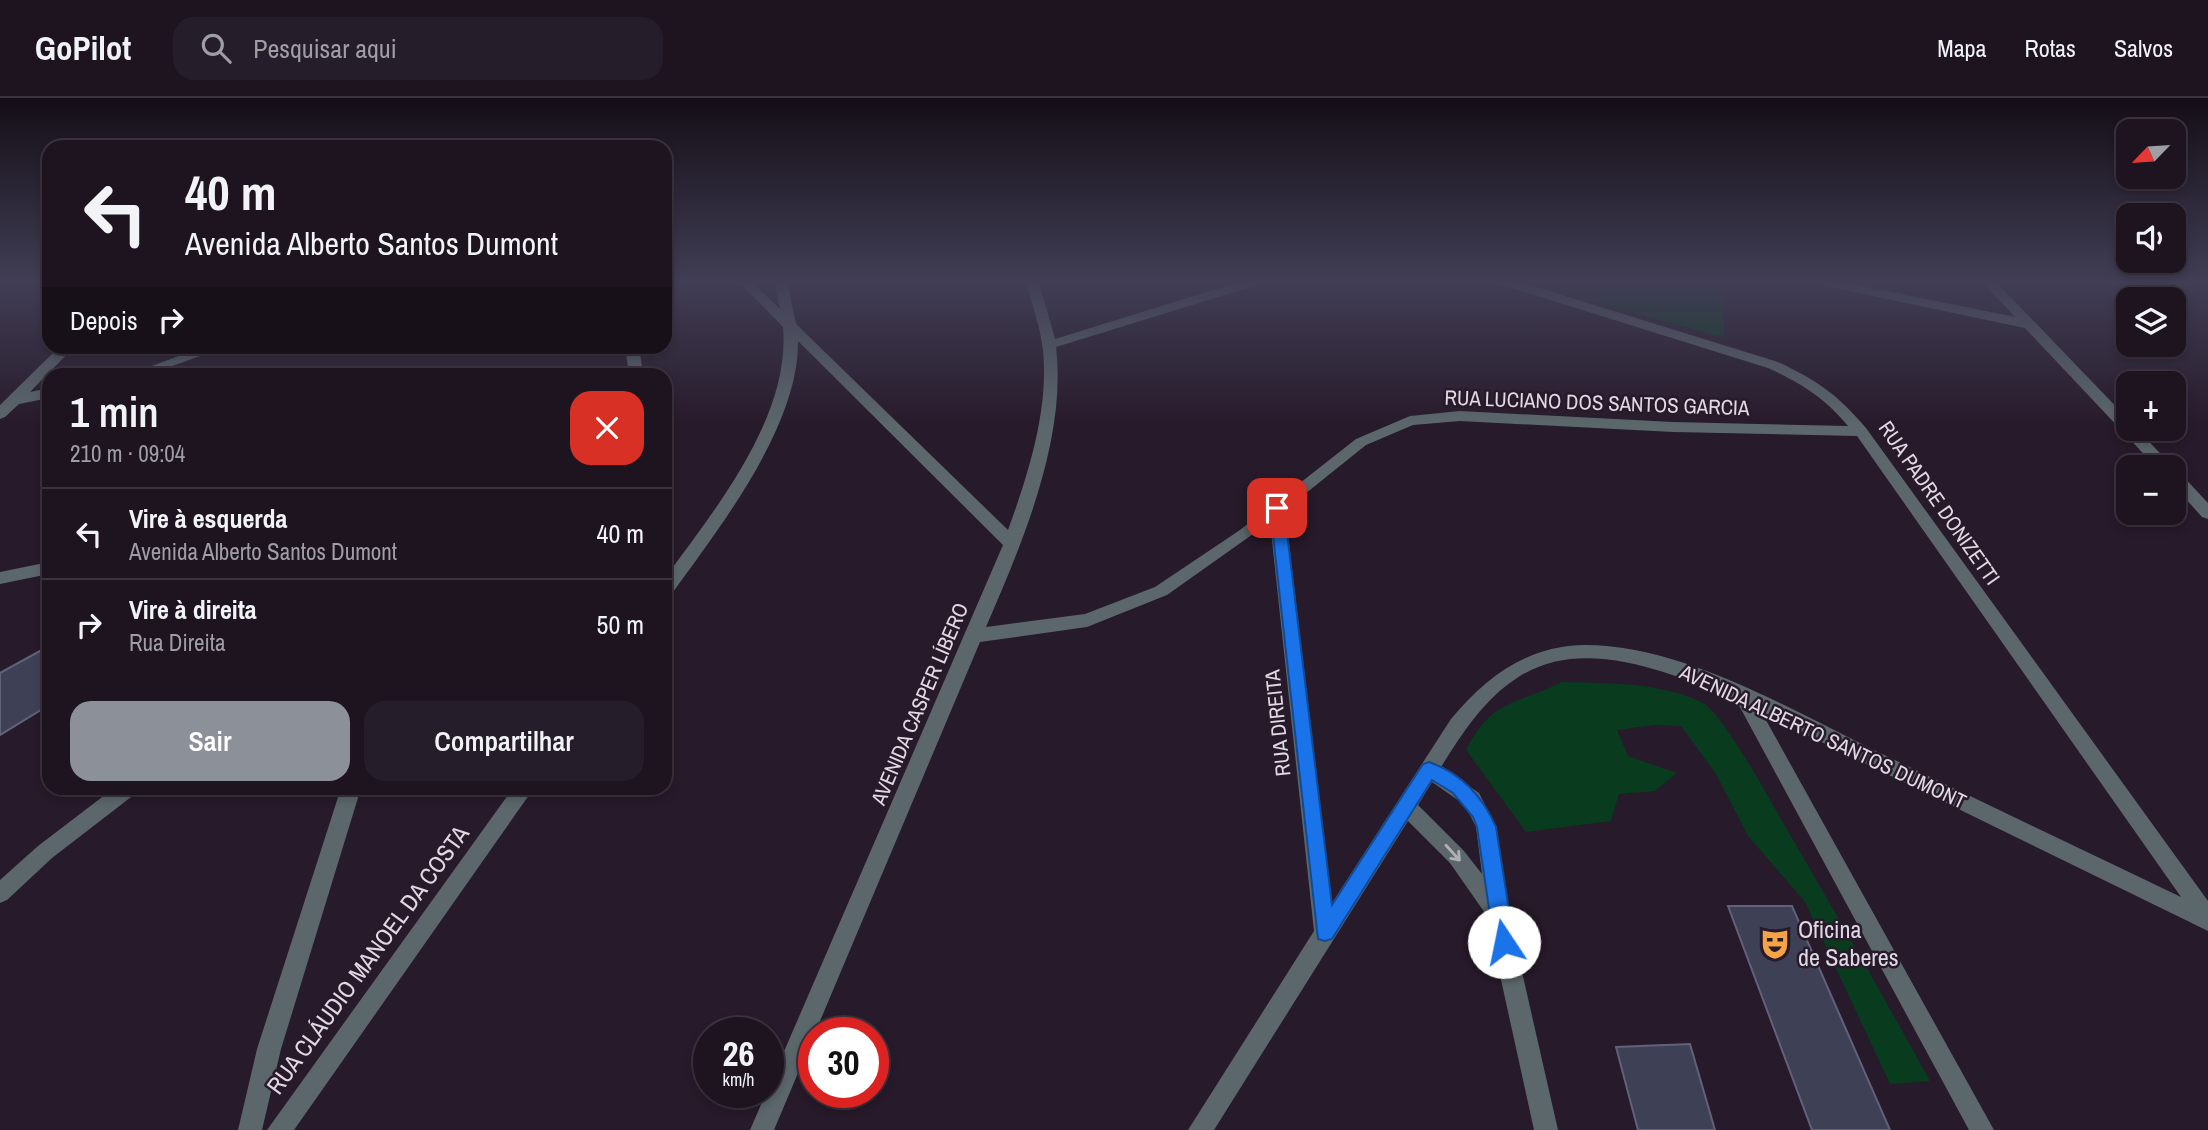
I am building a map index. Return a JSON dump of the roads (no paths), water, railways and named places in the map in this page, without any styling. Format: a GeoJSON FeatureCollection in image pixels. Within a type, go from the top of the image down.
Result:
{"type":"FeatureCollection","features":[{"type":"Feature","properties":{"kind":"street"},"geometry":{"type":"LineString","coordinates":[[672,581],[708,531],[760,444],[785,377],[790,355],[790,330]]}},
{"type":"Feature","properties":{"kind":"street"},"geometry":{"type":"LineString","coordinates":[[793,330],[1012,543]]}},
{"type":"Feature","properties":{"kind":"street","name":"AVENIDA CASPER LÍBERO"},"geometry":{"type":"LineString","coordinates":[[762,1130],[973,636],[1027,502],[1043,440],[1051,389],[1050,344],[1046,330]]}},
{"type":"Feature","properties":{"kind":"street"},"geometry":{"type":"LineString","coordinates":[[1050,344],[1101,330]]}},
{"type":"Feature","properties":{"kind":"street","name":"RUA PADRE DONIZETTI"},"geometry":{"type":"LineString","coordinates":[[1661,330],[1773,365],[1810,382],[1837,403],[1861,431],[2208,919]]}},
{"type":"Feature","properties":{"kind":"street"},"geometry":{"type":"LineString","coordinates":[[2033,330],[2153,455]]}},
{"type":"Feature","properties":{"kind":"street"},"geometry":{"type":"LineString","coordinates":[[46,368],[60,354]]}},
{"type":"Feature","properties":{"kind":"street"},"geometry":{"type":"LineString","coordinates":[[155,368],[197,354]]}},
{"type":"Feature","properties":{"kind":"street"},"geometry":{"type":"LineString","coordinates":[[0,414],[42,372]]}},
{"type":"Feature","properties":{"kind":"street"},"geometry":{"type":"LineString","coordinates":[[14,400],[42,394]]}},
{"type":"Feature","properties":{"kind":"street","name":"RUA LUCIANO DOS SANTOS GARCIA"},"geometry":{"type":"LineString","coordinates":[[973,636],[1087,620],[1129,606],[1160,591],[1199,566],[1362,442],[1410,421],[1460,416],[1673,427],[1861,431]]}},
{"type":"Feature","properties":{"kind":"street"},"geometry":{"type":"LineString","coordinates":[[2186,490],[2208,513]]}},
{"type":"Feature","properties":{"kind":"street","name":"RUA DIREITA"},"geometry":{"type":"LineString","coordinates":[[1277,508],[1325,932]]}},
{"type":"Feature","properties":{"kind":"street"},"geometry":{"type":"LineString","coordinates":[[0,578],[42,569]]}},
{"type":"Feature","properties":{"kind":"street","name":"AVENIDA ALBERTO SANTOS DUMONT"},"geometry":{"type":"LineString","coordinates":[[1200,1130],[1458,724],[1500,680],[1531,661],[1585,653],[1620,655],[1678,668],[1743,695],[2208,919]]}},
{"type":"Feature","properties":{"kind":"street"},"geometry":{"type":"LineString","coordinates":[[1743,695],[1982,1130]]}},
{"type":"Feature","properties":{"kind":"street"},"geometry":{"type":"LineString","coordinates":[[1429,769],[1460,788],[1480,813],[1486,827],[1498,915],[1546,1130]]}},
{"type":"Feature","properties":{"kind":"street"},"geometry":{"type":"LineString","coordinates":[[0,893],[45,852],[119,795]]}},
{"type":"Feature","properties":{"kind":"street"},"geometry":{"type":"LineString","coordinates":[[250,1130],[269,1049],[349,795]]}},
{"type":"Feature","properties":{"kind":"street","name":"RUA CLÁUDIO MANOEL DA COSTA"},"geometry":{"type":"LineString","coordinates":[[279,1130],[519,795]]}},
{"type":"Feature","properties":{"kind":"street"},"geometry":{"type":"LineString","coordinates":[[1405,805],[1457,857],[1498,915]]}},
{"type":"Feature","properties":{"kind":"place","name":"Oficina de Saberes"},"geometry":{"type":"Point","coordinates":[1775,944]}}]}
